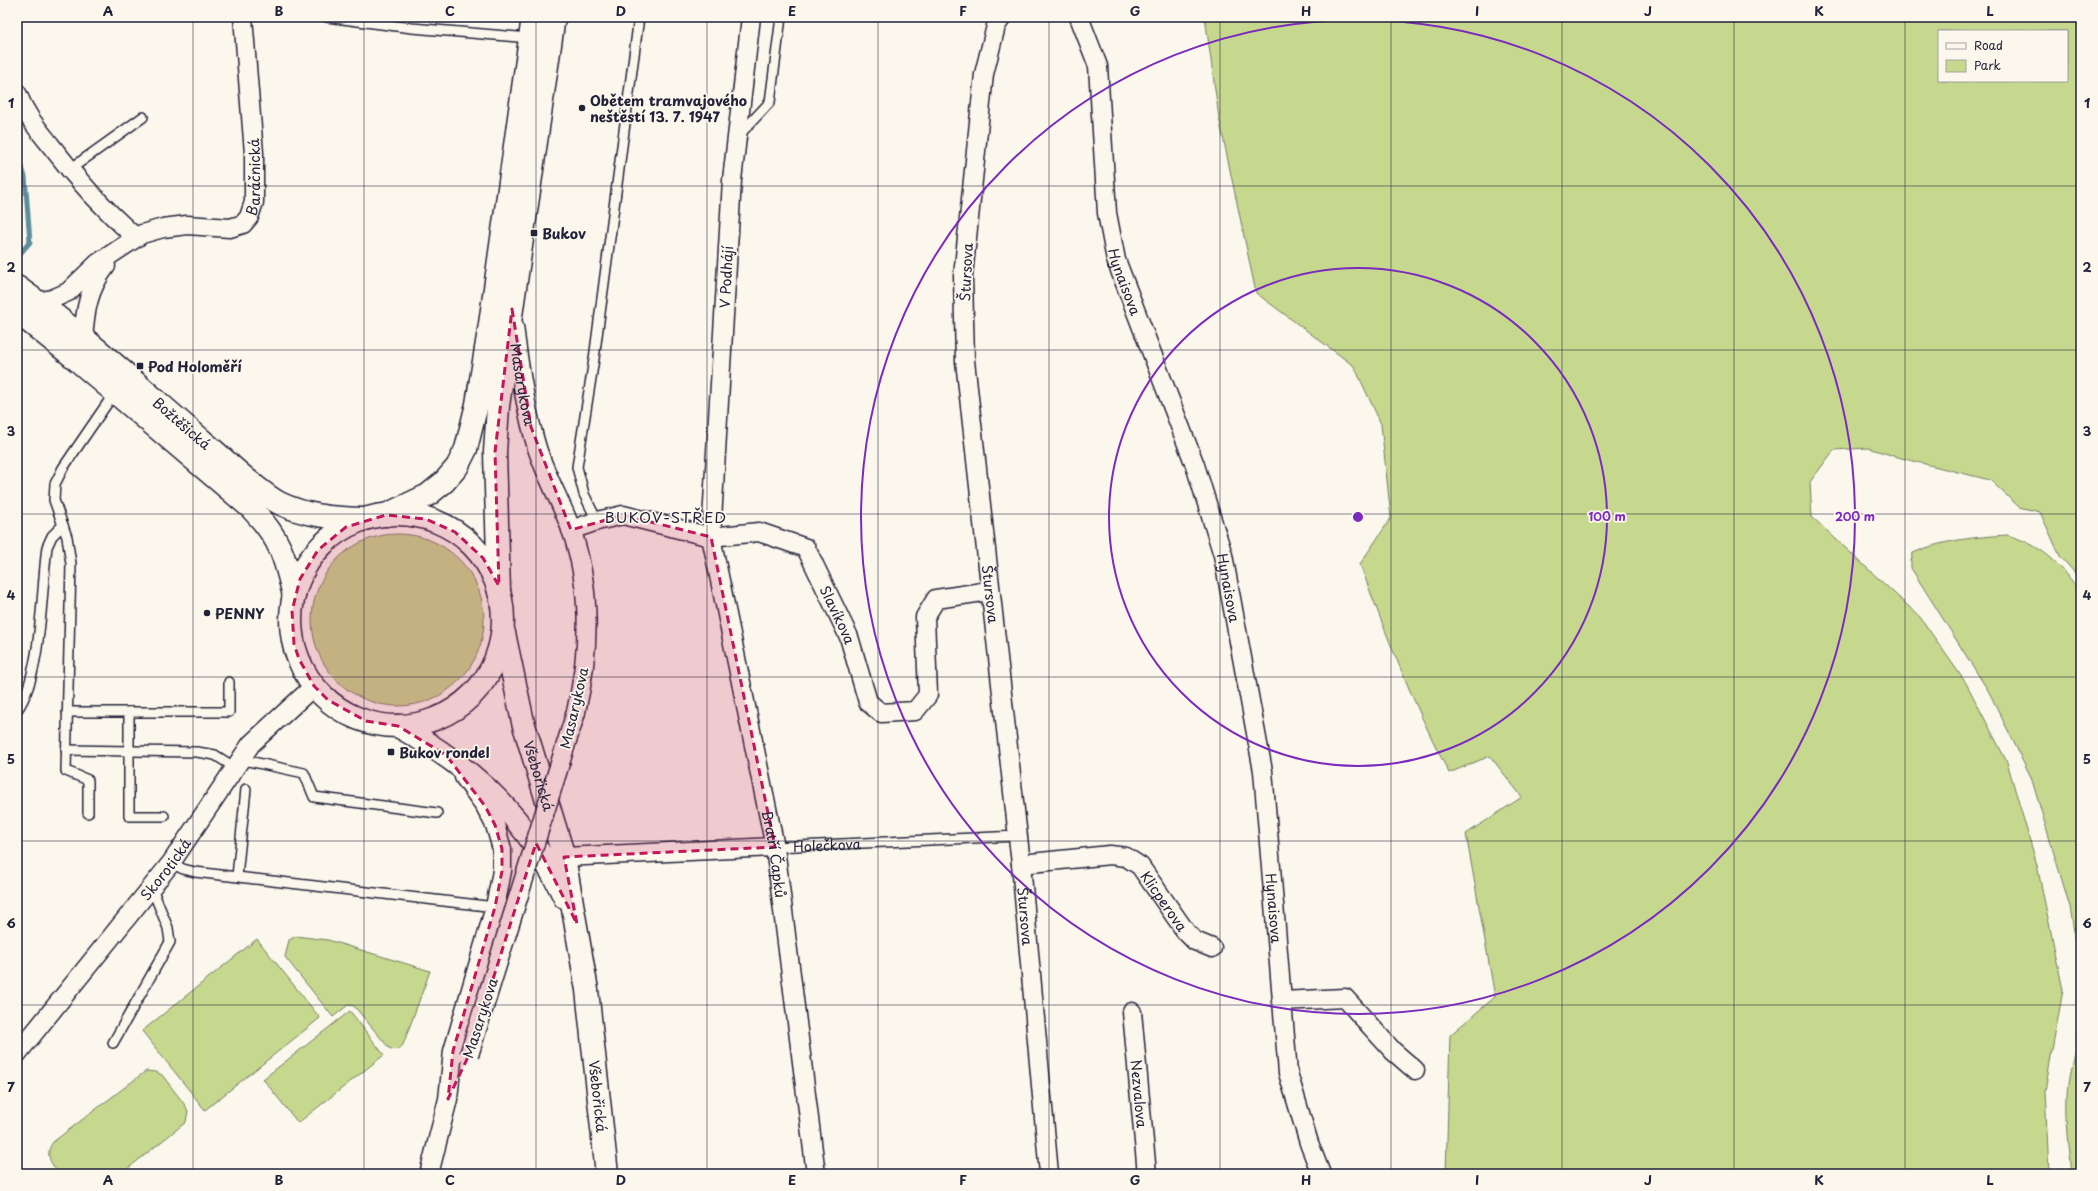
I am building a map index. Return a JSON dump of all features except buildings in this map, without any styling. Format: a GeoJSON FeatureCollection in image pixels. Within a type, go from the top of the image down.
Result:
{"type":"FeatureCollection","features":[{"type":"Feature","properties":{"kind":"main road","name":"Masarykova"},"geometry":{"type":"LineString","coordinates":[[499,592],[495,452],[498,406],[554,17]]}},
{"type":"Feature","properties":{"kind":"main road"},"geometry":{"type":"LineString","coordinates":[[386,515],[428,495],[444,482],[457,467],[466,448],[477,404],[490,324],[532,27]]}},
{"type":"Feature","properties":{"kind":"main road","name":"Božtěšická"},"geometry":{"type":"LineString","coordinates":[[17,287],[83,339],[245,477],[278,502],[299,511],[320,516],[365,519]]}},
{"type":"Feature","properties":{"kind":"main road","name":"Božtěšická"},"geometry":{"type":"LineString","coordinates":[[17,312],[116,392],[251,508],[273,533],[280,547],[294,596]]}},
{"type":"Feature","properties":{"kind":"main road"},"geometry":{"type":"LineString","coordinates":[[386,515],[410,515],[442,524],[470,544],[483,558],[493,576],[499,592],[503,626],[498,654],[490,670],[476,690],[464,702],[450,712],[433,720],[398,726],[383,725],[353,716],[328,700],[314,686],[305,672],[294,644],[292,626],[294,596],[300,579],[318,550],[332,537],[346,528],[365,519],[386,515]]}},
{"type":"Feature","properties":{"kind":"main road","name":"Všebořická"},"geometry":{"type":"LineString","coordinates":[[503,626],[523,722],[564,857],[577,924],[595,1055],[607,1174]]}},
{"type":"Feature","properties":{"kind":"main road","name":"Všebořická"},"geometry":{"type":"LineString","coordinates":[[398,726],[446,755],[496,796],[518,820],[544,858],[577,924]]}},
{"type":"Feature","properties":{"kind":"street","name":"Baráčnická"},"geometry":{"type":"LineString","coordinates":[[37,302],[52,299],[68,292],[98,263],[114,253],[135,236],[152,230],[175,226],[230,228],[243,224],[251,214],[254,202],[254,153],[244,17]]}},
{"type":"Feature","properties":{"kind":"street","name":"V Podhájí"},"geometry":{"type":"LineString","coordinates":[[711,537],[732,180],[751,17]]}},
{"type":"Feature","properties":{"kind":"street","name":"Štursova"},"geometry":{"type":"LineString","coordinates":[[1002,17],[996,26],[984,74],[963,276],[965,361],[989,591],[1021,864],[1049,1174]]}},
{"type":"Feature","properties":{"kind":"street","name":"Hynaisova"},"geometry":{"type":"LineString","coordinates":[[1079,17],[1098,66],[1106,213],[1116,260],[1195,465],[1224,554],[1263,771],[1288,1073],[1309,1143],[1321,1174]]}},
{"type":"Feature","properties":{"kind":"street"},"geometry":{"type":"LineString","coordinates":[[17,94],[25,113],[69,170],[100,205],[135,236]]}},
{"type":"Feature","properties":{"kind":"street","name":"Baráčnická"},"geometry":{"type":"LineString","coordinates":[[83,339],[87,304],[92,288],[114,253]]}},
{"type":"Feature","properties":{"kind":"street","name":"Masarykova"},"geometry":{"type":"LineString","coordinates":[[448,1099],[469,1055],[576,712],[583,679],[588,621],[581,568],[571,530],[548,476],[531,427],[518,356],[512,309]]}},
{"type":"Feature","properties":{"kind":"street","name":"Slavíkova"},"geometry":{"type":"LineString","coordinates":[[571,530],[623,514],[711,537],[759,532],[806,548],[849,637],[868,702],[881,713],[915,711],[928,695],[925,617],[936,599],[989,591]]}},
{"type":"Feature","properties":{"kind":"street","name":"Bratří Čapků"},"geometry":{"type":"LineString","coordinates":[[711,537],[775,847],[816,1174]]}},
{"type":"Feature","properties":{"kind":"street","name":"Skorotická"},"geometry":{"type":"LineString","coordinates":[[17,1054],[171,863],[237,763],[262,733],[314,686]]}},
{"type":"Feature","properties":{"kind":"street","name":"Masarykova"},"geometry":{"type":"LineString","coordinates":[[429,1174],[448,1099],[453,1050],[495,907],[502,871],[502,857],[495,825],[485,806],[446,755]]}},
{"type":"Feature","properties":{"kind":"street","name":"Holečkova"},"geometry":{"type":"LineString","coordinates":[[564,857],[775,847]]}},
{"type":"Feature","properties":{"kind":"street","name":"Klicperova"},"geometry":{"type":"LineString","coordinates":[[1021,864],[1110,855],[1126,857],[1140,866],[1186,932],[1195,941],[1212,948]]}},
{"type":"Feature","properties":{"kind":"street"},"geometry":{"type":"LineString","coordinates":[[1281,1001],[1345,998],[1393,1051],[1415,1070]]}},
{"type":"Feature","properties":{"kind":"street","name":"Nezvalova"},"geometry":{"type":"LineString","coordinates":[[1132,1012],[1147,1174]]}},
{"type":"Feature","properties":{"kind":"lane"},"geometry":{"type":"LineString","coordinates":[[327,17],[412,28],[532,27]]}},
{"type":"Feature","properties":{"kind":"lane"},"geometry":{"type":"LineString","coordinates":[[597,521],[584,494],[577,467],[594,359],[639,17]]}},
{"type":"Feature","properties":{"kind":"lane"},"geometry":{"type":"LineString","coordinates":[[737,136],[770,102],[781,17]]}},
{"type":"Feature","properties":{"kind":"lane"},"geometry":{"type":"LineString","coordinates":[[69,170],[143,117]]}},
{"type":"Feature","properties":{"kind":"lane"},"geometry":{"type":"LineString","coordinates":[[88,813],[88,780],[66,771],[71,564],[69,550],[54,493],[57,477],[91,425],[116,392]]}},
{"type":"Feature","properties":{"kind":"lane"},"geometry":{"type":"LineString","coordinates":[[17,710],[27,694],[33,672],[47,547],[52,536],[63,526]]}},
{"type":"Feature","properties":{"kind":"lane"},"geometry":{"type":"LineString","coordinates":[[67,712],[229,712],[229,682]]}},
{"type":"Feature","properties":{"kind":"lane"},"geometry":{"type":"LineString","coordinates":[[129,712],[129,816],[164,816]]}},
{"type":"Feature","properties":{"kind":"lane"},"geometry":{"type":"LineString","coordinates":[[66,750],[208,753],[237,763],[304,773],[314,797],[437,813]]}},
{"type":"Feature","properties":{"kind":"lane"},"geometry":{"type":"LineString","coordinates":[[237,876],[246,789]]}},
{"type":"Feature","properties":{"kind":"lane","name":"Holečkova"},"geometry":{"type":"LineString","coordinates":[[775,847],[1018,836]]}},
{"type":"Feature","properties":{"kind":"lane"},"geometry":{"type":"LineString","coordinates":[[171,863],[183,869],[195,872],[495,907]]}},
{"type":"Feature","properties":{"kind":"lane"},"geometry":{"type":"LineString","coordinates":[[113,1043],[170,942],[168,928],[151,886]]}},
{"type":"Feature","properties":{"kind":"highlighted area"},"geometry":{"type":"Polygon","coordinates":[[[512,309],[531,427],[571,530],[623,515],[711,537],[775,847],[564,857],[577,924],[536,843],[469,1055],[448,1099],[453,1051],[495,907],[502,871],[502,849],[495,825],[485,806],[446,755],[398,726],[366,721],[328,700],[314,686],[299,659],[294,644],[292,611],[300,579],[318,550],[346,527],[386,515],[426,519],[455,532],[483,558],[499,586],[495,452],[512,309]]]}},
{"type":"Feature","properties":{"kind":"green space"},"geometry":{"type":"Polygon","coordinates":[[[1205,17],[2081,17],[2081,580],[2060,556],[2040,512],[2019,507],[1990,480],[1901,458],[1868,448],[1834,450],[1810,482],[1812,517],[1920,617],[1966,683],[2007,762],[2037,865],[2063,990],[2045,1090],[2049,1174],[1446,1174],[1450,1035],[1495,997],[1466,834],[1522,797],[1490,756],[1449,773],[1412,696],[1390,644],[1360,564],[1391,518],[1381,424],[1354,366],[1256,293],[1219,118],[1205,17]]]}},
{"type":"Feature","properties":{"kind":"green space"},"geometry":{"type":"Polygon","coordinates":[[[390,534],[406,534],[431,540],[439,544],[453,553],[465,565],[478,587],[484,612],[484,628],[478,653],[465,675],[453,687],[431,700],[406,706],[390,706],[365,700],[357,696],[343,687],[331,675],[318,653],[312,628],[312,612],[318,587],[322,579],[331,565],[343,553],[365,540],[390,534]]]}},
{"type":"Feature","properties":{"kind":"green space"},"geometry":{"type":"Polygon","coordinates":[[[2007,535],[2031,544],[2050,557],[2058,564],[2081,593],[2081,974],[2070,907],[2031,777],[1989,692],[1911,568],[1913,553],[1924,549],[1947,542],[2007,535]]]}},
{"type":"Feature","properties":{"kind":"green space"},"geometry":{"type":"Polygon","coordinates":[[[296,936],[328,940],[430,971],[403,1045],[400,1048],[393,1050],[389,1048],[354,1006],[348,1005],[333,1017],[285,957],[289,940],[296,936]]]}},
{"type":"Feature","properties":{"kind":"green space"},"geometry":{"type":"Polygon","coordinates":[[[257,939],[320,1018],[205,1110],[142,1031],[257,939]]]}},
{"type":"Feature","properties":{"kind":"green space"},"geometry":{"type":"Polygon","coordinates":[[[2081,1009],[2081,1174],[2072,1174],[2067,1123],[2067,1097],[2081,1009]]]}},
{"type":"Feature","properties":{"kind":"green space"},"geometry":{"type":"Polygon","coordinates":[[[350,1011],[384,1055],[298,1123],[263,1079],[350,1011]]]}},
{"type":"Feature","properties":{"kind":"green space"},"geometry":{"type":"Polygon","coordinates":[[[146,1071],[156,1072],[162,1075],[185,1105],[188,1111],[186,1122],[121,1174],[59,1174],[51,1162],[49,1155],[50,1147],[53,1142],[146,1071]]]}},
{"type":"Feature","properties":{"kind":"waterway"},"geometry":{"type":"LineString","coordinates":[[17,152],[25,177],[30,242],[17,257]]}},
{"type":"Feature","properties":{"kind":"place","name":"Obětem tramvajového neštěstí 13. 7. 1947"},"geometry":{"type":"Point","coordinates":[582,108]}},
{"type":"Feature","properties":{"kind":"place","name":"Bukov"},"geometry":{"type":"Point","coordinates":[534,233]}},
{"type":"Feature","properties":{"kind":"place","name":"Pod Holoměří"},"geometry":{"type":"Point","coordinates":[140,366]}},
{"type":"Feature","properties":{"kind":"place","name":"PENNY"},"geometry":{"type":"Point","coordinates":[207,613]}},
{"type":"Feature","properties":{"kind":"place","name":"Bukov rondel"},"geometry":{"type":"Point","coordinates":[391,752]}},
{"type":"Feature","properties":{"kind":"district","name":"BUKOV-STŘED"},"geometry":{"type":"Point","coordinates":[666,516]}}]}
